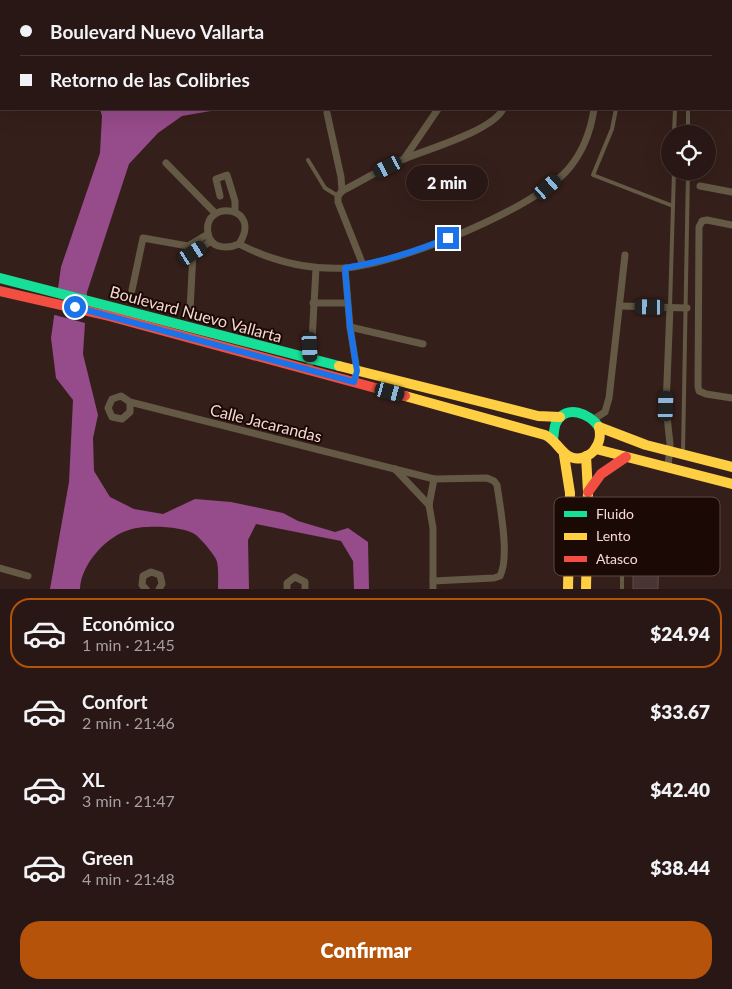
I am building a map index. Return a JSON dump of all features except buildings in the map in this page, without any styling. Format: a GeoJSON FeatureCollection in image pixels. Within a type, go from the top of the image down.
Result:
{"type":"FeatureCollection","features":[{"type":"Feature","properties":{"kind":"main road","name":"Boulevard Nuevo Vallarta"},"geometry":{"type":"LineString","coordinates":[[0,278],[44,288],[110,311],[308,371],[534,431],[553,439]]}},
{"type":"Feature","properties":{"kind":"main road","name":"Boulevard Nuevo Vallarta"},"geometry":{"type":"LineString","coordinates":[[0,291],[110,311],[538,416],[560,417],[568,412],[578,411],[587,413],[597,423],[614,434],[683,455],[732,467]]}},
{"type":"Feature","properties":{"kind":"main road"},"geometry":{"type":"LineString","coordinates":[[560,417],[553,431],[553,439],[564,454],[575,458],[586,456],[596,449],[599,442],[597,423]]}},
{"type":"Feature","properties":{"kind":"main road"},"geometry":{"type":"LineString","coordinates":[[596,449],[732,484]]}},
{"type":"Feature","properties":{"kind":"main road"},"geometry":{"type":"LineString","coordinates":[[564,454],[570,497]]}},
{"type":"Feature","properties":{"kind":"main road"},"geometry":{"type":"LineString","coordinates":[[586,456],[588,497]]}},
{"type":"Feature","properties":{"kind":"main road"},"geometry":{"type":"LineString","coordinates":[[588,492],[601,474],[626,457]]}},
{"type":"Feature","properties":{"kind":"main road"},"geometry":{"type":"LineString","coordinates":[[568,576],[568,589]]}},
{"type":"Feature","properties":{"kind":"main road"},"geometry":{"type":"LineString","coordinates":[[586,576],[586,589]]}},
{"type":"Feature","properties":{"kind":"street"},"geometry":{"type":"LineString","coordinates":[[404,159],[437,110]]}},
{"type":"Feature","properties":{"kind":"street"},"geometry":{"type":"LineString","coordinates":[[340,193],[404,159],[435,149],[495,120],[502,110]]}},
{"type":"Feature","properties":{"kind":"street"},"geometry":{"type":"LineString","coordinates":[[239,244],[263,256],[316,268],[345,268],[416,252],[537,196],[569,168],[586,141],[594,110]]}},
{"type":"Feature","properties":{"kind":"street"},"geometry":{"type":"LineString","coordinates":[[327,114],[341,177],[338,202],[363,265]]}},
{"type":"Feature","properties":{"kind":"street"},"geometry":{"type":"LineString","coordinates":[[166,163],[215,213]]}},
{"type":"Feature","properties":{"kind":"street"},"geometry":{"type":"LineString","coordinates":[[220,196],[216,178],[227,175],[235,201],[235,212]]}},
{"type":"Feature","properties":{"kind":"street"},"geometry":{"type":"LineString","coordinates":[[700,186],[732,192]]}},
{"type":"Feature","properties":{"kind":"street"},"geometry":{"type":"LineString","coordinates":[[225,210],[235,212],[244,221],[246,234],[239,244],[230,248],[220,247],[210,238],[208,223],[215,213],[225,210]]}},
{"type":"Feature","properties":{"kind":"street"},"geometry":{"type":"LineString","coordinates":[[732,226],[707,220],[702,222],[699,227],[698,386],[699,391],[706,394],[732,398]]}},
{"type":"Feature","properties":{"kind":"street"},"geometry":{"type":"LineString","coordinates":[[132,290],[143,238],[188,246],[210,238]]}},
{"type":"Feature","properties":{"kind":"street"},"geometry":{"type":"LineString","coordinates":[[193,253],[210,238]]}},
{"type":"Feature","properties":{"kind":"street"},"geometry":{"type":"LineString","coordinates":[[188,246],[193,253],[190,310]]}},
{"type":"Feature","properties":{"kind":"street"},"geometry":{"type":"LineString","coordinates":[[597,423],[605,412],[610,398],[625,254]]}},
{"type":"Feature","properties":{"kind":"street"},"geometry":{"type":"LineString","coordinates":[[308,371],[311,359],[316,268]]}},
{"type":"Feature","properties":{"kind":"street"},"geometry":{"type":"LineString","coordinates":[[345,268],[347,303],[357,371],[354,382]]}},
{"type":"Feature","properties":{"kind":"street"},"geometry":{"type":"LineString","coordinates":[[313,303],[347,303]]}},
{"type":"Feature","properties":{"kind":"street"},"geometry":{"type":"LineString","coordinates":[[621,306],[687,308]]}},
{"type":"Feature","properties":{"kind":"street"},"geometry":{"type":"LineString","coordinates":[[668,467],[669,451],[666,406],[670,307]]}},
{"type":"Feature","properties":{"kind":"street"},"geometry":{"type":"LineString","coordinates":[[350,327],[424,344]]}},
{"type":"Feature","properties":{"kind":"street","name":"Calle Jacarandas"},"geometry":{"type":"LineString","coordinates":[[130,402],[434,478]]}},
{"type":"Feature","properties":{"kind":"street"},"geometry":{"type":"LineString","coordinates":[[395,469],[429,505]]}},
{"type":"Feature","properties":{"kind":"street"},"geometry":{"type":"LineString","coordinates":[[434,478],[487,478],[494,480],[498,486],[504,541],[503,570],[500,576],[433,585],[433,528],[429,505],[434,478]]}},
{"type":"Feature","properties":{"kind":"street"},"geometry":{"type":"LineString","coordinates":[[0,568],[28,576]]}},
{"type":"Feature","properties":{"kind":"street"},"geometry":{"type":"LineString","coordinates":[[146,589],[142,585],[143,576],[151,572],[160,575],[162,584],[158,589]]}},
{"type":"Feature","properties":{"kind":"street"},"geometry":{"type":"LineString","coordinates":[[287,589],[287,583],[295,577],[305,582],[305,589]]}},
{"type":"Feature","properties":{"kind":"lane"},"geometry":{"type":"LineString","coordinates":[[616,110],[612,129],[593,174],[673,206]]}},
{"type":"Feature","properties":{"kind":"lane"},"geometry":{"type":"LineString","coordinates":[[674,125],[675,110]]}},
{"type":"Feature","properties":{"kind":"lane"},"geometry":{"type":"LineString","coordinates":[[688,110],[688,125]]}},
{"type":"Feature","properties":{"kind":"lane"},"geometry":{"type":"LineString","coordinates":[[308,160],[325,188],[340,193]]}},
{"type":"Feature","properties":{"kind":"lane"},"geometry":{"type":"LineString","coordinates":[[670,307],[674,180]]}},
{"type":"Feature","properties":{"kind":"lane"},"geometry":{"type":"LineString","coordinates":[[683,455],[688,180]]}},
{"type":"Feature","properties":{"kind":"lane"},"geometry":{"type":"LineString","coordinates":[[622,576],[622,589]]}},
{"type":"Feature","properties":{"kind":"shaded area"},"geometry":{"type":"Polygon","coordinates":[[[100,110],[216,110],[182,116],[158,133],[129,164],[87,292],[83,354],[98,415],[93,438],[94,471],[110,497],[134,509],[163,514],[195,499],[231,502],[283,513],[298,521],[335,532],[348,528],[368,542],[369,589],[354,589],[353,561],[341,541],[256,524],[248,540],[249,589],[218,589],[216,559],[196,535],[174,528],[155,527],[132,529],[113,537],[90,561],[81,579],[80,589],[50,589],[69,482],[73,400],[56,378],[51,338],[61,267],[100,153],[102,116],[100,110]]]}},
{"type":"Feature","properties":{"kind":"pier"},"geometry":{"type":"Polygon","coordinates":[[[54,296],[89,305],[85,323],[51,314],[54,296]]]}},
{"type":"Feature","properties":{"kind":"traffic: fast"},"geometry":{"type":"LineString","coordinates":[[0,278],[339,366]]}},
{"type":"Feature","properties":{"kind":"traffic: fast"},"geometry":{"type":"LineString","coordinates":[[553,439],[556,423],[566,413],[572,412],[584,415],[599,427]]}},
{"type":"Feature","properties":{"kind":"traffic: slow"},"geometry":{"type":"LineString","coordinates":[[339,366],[538,416],[560,417]]}},
{"type":"Feature","properties":{"kind":"traffic: slow"},"geometry":{"type":"LineString","coordinates":[[405,396],[545,435],[570,457],[576,458],[582,458],[594,451],[600,439],[599,427]]}},
{"type":"Feature","properties":{"kind":"traffic: slow"},"geometry":{"type":"LineString","coordinates":[[599,427],[646,445],[732,467]]}},
{"type":"Feature","properties":{"kind":"traffic: slow"},"geometry":{"type":"LineString","coordinates":[[596,449],[732,484]]}},
{"type":"Feature","properties":{"kind":"traffic: slow"},"geometry":{"type":"LineString","coordinates":[[564,455],[570,497]]}},
{"type":"Feature","properties":{"kind":"traffic: slow"},"geometry":{"type":"LineString","coordinates":[[586,456],[588,497]]}},
{"type":"Feature","properties":{"kind":"traffic: slow"},"geometry":{"type":"LineString","coordinates":[[568,576],[568,589]]}},
{"type":"Feature","properties":{"kind":"traffic: slow"},"geometry":{"type":"LineString","coordinates":[[586,576],[586,589]]}},
{"type":"Feature","properties":{"kind":"traffic: jam"},"geometry":{"type":"LineString","coordinates":[[0,291],[109,316],[405,396]]}},
{"type":"Feature","properties":{"kind":"traffic: jam"},"geometry":{"type":"LineString","coordinates":[[588,492],[601,474],[626,457]]}},
{"type":"Feature","properties":{"kind":"route"},"geometry":{"type":"LineString","coordinates":[[75,307],[354,382],[357,371],[347,303],[345,268],[389,260],[416,252],[448,238]]}}]}
